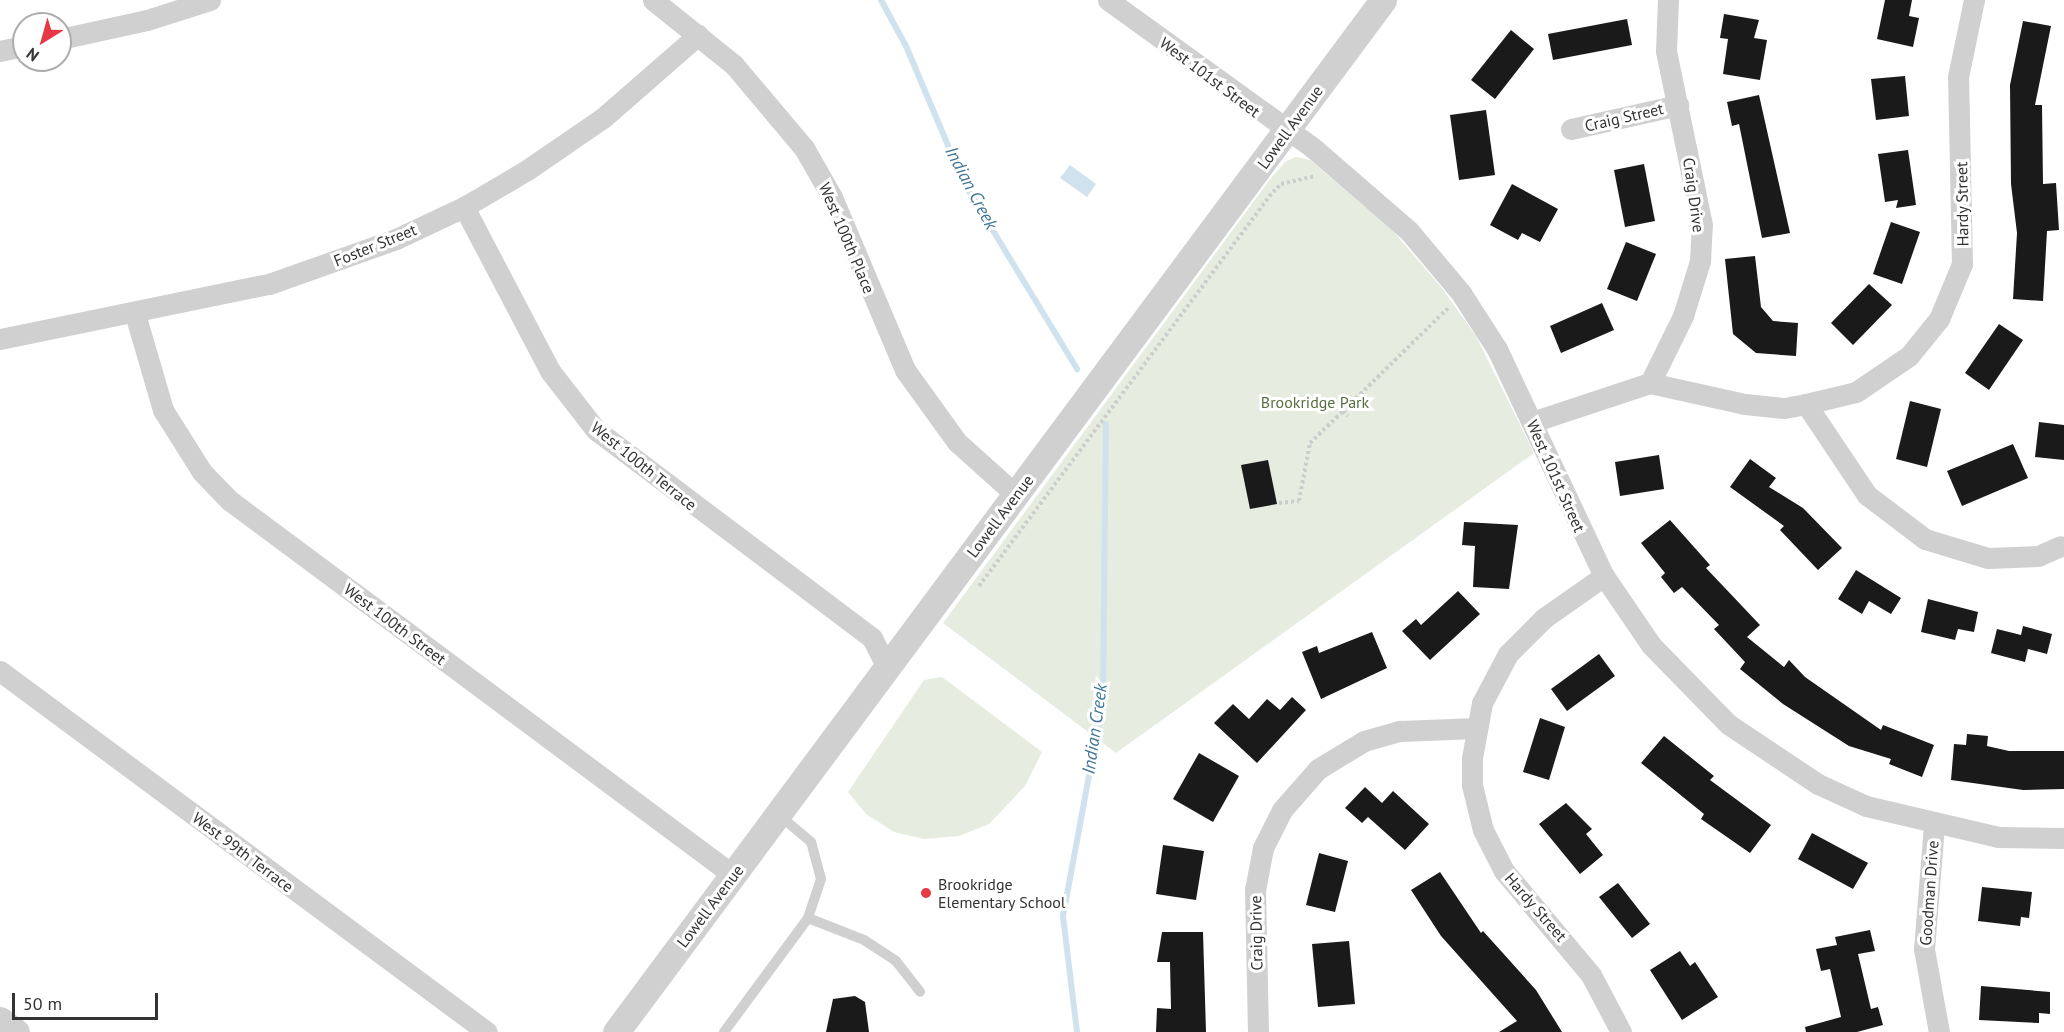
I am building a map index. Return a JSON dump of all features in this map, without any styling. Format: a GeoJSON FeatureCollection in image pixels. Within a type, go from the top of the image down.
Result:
{"type":"FeatureCollection","features":[{"type":"Feature","properties":{"kind":"street"},"geometry":{"type":"LineString","coordinates":[[72,36],[147,20],[210,0]]}},
{"type":"Feature","properties":{"kind":"street","name":"West 100th Place"},"geometry":{"type":"LineString","coordinates":[[653,0],[698,35],[774,107],[804,148],[832,196],[905,370],[957,442],[1016,495]]}},
{"type":"Feature","properties":{"kind":"street","name":"West 101st Street"},"geometry":{"type":"LineString","coordinates":[[1108,0],[1366,189],[1417,240],[1485,330],[1532,422],[1604,576],[1651,645],[1728,724],[1818,784],[1866,806],[1934,825],[1998,837],[2064,838]]}},
{"type":"Feature","properties":{"kind":"street","name":"Lowell Avenue"},"geometry":{"type":"LineString","coordinates":[[615,1032],[1383,0]]}},
{"type":"Feature","properties":{"kind":"street","name":"Craig Drive"},"geometry":{"type":"LineString","coordinates":[[1650,383],[1683,316],[1700,261],[1702,225],[1664,30],[1668,0]]}},
{"type":"Feature","properties":{"kind":"street","name":"Hardy Street"},"geometry":{"type":"LineString","coordinates":[[1650,383],[1746,404],[1784,408],[1856,392],[1886,375],[1917,347],[1951,296],[1964,237],[1958,76],[1974,0]]}},
{"type":"Feature","properties":{"kind":"street","name":"Foster Street"},"geometry":{"type":"LineString","coordinates":[[0,339],[135,314],[269,284],[349,258],[464,207],[604,117],[698,35]]}},
{"type":"Feature","properties":{"kind":"street","name":"Craig Street"},"geometry":{"type":"LineString","coordinates":[[1571,129],[1678,105]]}},
{"type":"Feature","properties":{"kind":"street","name":"West 100th Terrace"},"geometry":{"type":"LineString","coordinates":[[464,207],[550,371],[596,430],[872,638],[887,668]]}},
{"type":"Feature","properties":{"kind":"street","name":"West 100th Street"},"geometry":{"type":"LineString","coordinates":[[135,314],[163,410],[191,456],[229,500],[733,875]]}},
{"type":"Feature","properties":{"kind":"street"},"geometry":{"type":"LineString","coordinates":[[1532,422],[1650,383]]}},
{"type":"Feature","properties":{"kind":"street"},"geometry":{"type":"LineString","coordinates":[[1806,404],[1867,495],[1925,539],[1988,558],[2038,556],[2060,546]]}},
{"type":"Feature","properties":{"kind":"street","name":"Hardy Street"},"geometry":{"type":"LineString","coordinates":[[1604,576],[1544,618],[1508,654],[1490,684],[1477,728],[1472,785],[1490,847],[1515,886],[1591,975],[1621,1032]]}},
{"type":"Feature","properties":{"kind":"street","name":"West 99th Terrace"},"geometry":{"type":"LineString","coordinates":[[0,671],[487,1032]]}},
{"type":"Feature","properties":{"kind":"street","name":"Craig Drive"},"geometry":{"type":"LineString","coordinates":[[1258,1032],[1255,890],[1263,848],[1282,810],[1318,769],[1364,741],[1400,731],[1477,728]]}},
{"type":"Feature","properties":{"kind":"street","name":"Goodman Drive"},"geometry":{"type":"LineString","coordinates":[[1934,825],[1924,949],[1939,1032]]}},
{"type":"Feature","properties":{"kind":"street"},"geometry":{"type":"LineString","coordinates":[[0,1020],[16,1032]]}},
{"type":"Feature","properties":{"kind":"lane"},"geometry":{"type":"LineString","coordinates":[[724,1032],[807,918],[821,879],[820,862],[811,842],[778,814]]}},
{"type":"Feature","properties":{"kind":"lane"},"geometry":{"type":"LineString","coordinates":[[807,918],[864,940],[896,961],[920,992]]}},
{"type":"Feature","properties":{"kind":"path"},"geometry":{"type":"LineString","coordinates":[[971,596],[1274,192],[1281,184],[1315,175],[1324,182]]}},
{"type":"Feature","properties":{"kind":"path"},"geometry":{"type":"LineString","coordinates":[[1279,503],[1299,501],[1310,443],[1448,308],[1442,299]]}},
{"type":"Feature","properties":{"kind":"path"},"geometry":{"type":"LineString","coordinates":[[1343,411],[1348,416]]}},
{"type":"Feature","properties":{"kind":"green space","name":"Brookridge Park"},"geometry":{"type":"Polygon","coordinates":[[[1296,157],[1310,160],[1393,231],[1441,287],[1476,336],[1534,453],[1116,753],[943,623],[1271,178],[1286,161],[1296,157]]]}},
{"type":"Feature","properties":{"kind":"green space"},"geometry":{"type":"Polygon","coordinates":[[[942,677],[1042,752],[1025,786],[989,824],[959,836],[924,839],[894,832],[866,814],[848,792],[924,680],[942,677]]]}},
{"type":"Feature","properties":{"kind":"water"},"geometry":{"type":"Polygon","coordinates":[[[1070,165],[1096,184],[1087,197],[1060,178],[1070,165]]]}},
{"type":"Feature","properties":{"kind":"building"},"geometry":{"type":"Polygon","coordinates":[[[1885,0],[1912,0],[1909,16],[1919,18],[1913,47],[1877,39],[1885,0]]]}},
{"type":"Feature","properties":{"kind":"building"},"geometry":{"type":"Polygon","coordinates":[[[1724,14],[1759,20],[1754,38],[1767,40],[1760,80],[1723,74],[1728,39],[1720,38],[1724,14]]]}},
{"type":"Feature","properties":{"kind":"building"},"geometry":{"type":"Polygon","coordinates":[[[1627,19],[1632,45],[1553,60],[1548,34],[1627,19]]]}},
{"type":"Feature","properties":{"kind":"building"},"geometry":{"type":"Polygon","coordinates":[[[2023,21],[2051,26],[2035,105],[2042,105],[2043,184],[2056,183],[2059,230],[2047,231],[2043,301],[2013,299],[2017,233],[2011,184],[2010,85],[2023,21]]]}},
{"type":"Feature","properties":{"kind":"building"},"geometry":{"type":"Polygon","coordinates":[[[1511,30],[1534,49],[1495,99],[1471,80],[1511,30]]]}},
{"type":"Feature","properties":{"kind":"building"},"geometry":{"type":"Polygon","coordinates":[[[1905,76],[1909,116],[1876,120],[1871,79],[1905,76]]]}},
{"type":"Feature","properties":{"kind":"building"},"geometry":{"type":"Polygon","coordinates":[[[1759,95],[1790,233],[1762,238],[1739,124],[1732,126],[1727,102],[1759,95]]]}},
{"type":"Feature","properties":{"kind":"building"},"geometry":{"type":"Polygon","coordinates":[[[1486,110],[1495,175],[1459,180],[1450,115],[1486,110]]]}},
{"type":"Feature","properties":{"kind":"building"},"geometry":{"type":"Polygon","coordinates":[[[1908,150],[1916,205],[1896,208],[1898,200],[1885,202],[1878,154],[1908,150]]]}},
{"type":"Feature","properties":{"kind":"building"},"geometry":{"type":"Polygon","coordinates":[[[1644,164],[1655,221],[1625,227],[1614,170],[1644,164]]]}},
{"type":"Feature","properties":{"kind":"building"},"geometry":{"type":"Polygon","coordinates":[[[1512,184],[1558,209],[1540,242],[1522,233],[1518,240],[1490,225],[1512,184]]]}},
{"type":"Feature","properties":{"kind":"building"},"geometry":{"type":"Polygon","coordinates":[[[1891,222],[1920,232],[1902,284],[1873,274],[1891,222]]]}},
{"type":"Feature","properties":{"kind":"building"},"geometry":{"type":"Polygon","coordinates":[[[1626,242],[1656,254],[1637,301],[1607,289],[1626,242]]]}},
{"type":"Feature","properties":{"kind":"building"},"geometry":{"type":"Polygon","coordinates":[[[1755,256],[1761,307],[1773,321],[1798,323],[1796,356],[1756,353],[1733,334],[1725,259],[1755,256]]]}},
{"type":"Feature","properties":{"kind":"building"},"geometry":{"type":"Polygon","coordinates":[[[1869,284],[1892,305],[1853,345],[1831,323],[1869,284]]]}},
{"type":"Feature","properties":{"kind":"building"},"geometry":{"type":"Polygon","coordinates":[[[1602,303],[1614,330],[1561,353],[1550,326],[1602,303]]]}},
{"type":"Feature","properties":{"kind":"building"},"geometry":{"type":"Polygon","coordinates":[[[1999,324],[2023,340],[1989,390],[1965,373],[1999,324]]]}},
{"type":"Feature","properties":{"kind":"building"},"geometry":{"type":"Polygon","coordinates":[[[1910,401],[1941,409],[1927,467],[1896,459],[1910,401]]]}},
{"type":"Feature","properties":{"kind":"building"},"geometry":{"type":"Polygon","coordinates":[[[2039,422],[2064,425],[2064,460],[2035,457],[2039,422]]]}},
{"type":"Feature","properties":{"kind":"building"},"geometry":{"type":"Polygon","coordinates":[[[2013,444],[2028,478],[1962,506],[1947,471],[2013,444]]]}},
{"type":"Feature","properties":{"kind":"building"},"geometry":{"type":"Polygon","coordinates":[[[1659,455],[1664,489],[1620,496],[1615,462],[1659,455]]]}},
{"type":"Feature","properties":{"kind":"building"},"geometry":{"type":"Polygon","coordinates":[[[1750,459],[1776,478],[1769,487],[1803,508],[1842,548],[1818,570],[1780,530],[1784,526],[1730,487],[1750,459]]]}},
{"type":"Feature","properties":{"kind":"building"},"geometry":{"type":"Polygon","coordinates":[[[1268,460],[1277,504],[1250,509],[1241,465],[1268,460]]]}},
{"type":"Feature","properties":{"kind":"building"},"geometry":{"type":"Polygon","coordinates":[[[1670,520],[1710,565],[1706,568],[1760,625],[1747,637],[1784,667],[1789,660],[1805,677],[1881,730],[1883,725],[1934,745],[1922,777],[1889,764],[1891,759],[1849,746],[1783,704],[1740,669],[1745,662],[1714,629],[1719,625],[1682,587],[1674,593],[1661,577],[1665,573],[1641,543],[1670,520]]]}},
{"type":"Feature","properties":{"kind":"building"},"geometry":{"type":"Polygon","coordinates":[[[1464,522],[1518,525],[1509,589],[1473,587],[1475,546],[1462,545],[1464,522]]]}},
{"type":"Feature","properties":{"kind":"building"},"geometry":{"type":"Polygon","coordinates":[[[1856,570],[1901,598],[1891,614],[1869,601],[1862,614],[1838,599],[1856,570]]]}},
{"type":"Feature","properties":{"kind":"building"},"geometry":{"type":"Polygon","coordinates":[[[1458,591],[1480,614],[1430,660],[1402,631],[1416,619],[1421,625],[1458,591]]]}},
{"type":"Feature","properties":{"kind":"building"},"geometry":{"type":"Polygon","coordinates":[[[1928,599],[1978,612],[1974,632],[1958,629],[1955,640],[1921,632],[1928,599]]]}},
{"type":"Feature","properties":{"kind":"building"},"geometry":{"type":"Polygon","coordinates":[[[2023,626],[2052,634],[2047,654],[2028,649],[2025,662],[1991,653],[1997,629],[2021,635],[2023,626]]]}},
{"type":"Feature","properties":{"kind":"building"},"geometry":{"type":"Polygon","coordinates":[[[1372,632],[1387,668],[1321,699],[1302,652],[1317,646],[1319,653],[1372,632]]]}},
{"type":"Feature","properties":{"kind":"building"},"geometry":{"type":"Polygon","coordinates":[[[1599,654],[1615,676],[1567,711],[1551,689],[1599,654]]]}},
{"type":"Feature","properties":{"kind":"building"},"geometry":{"type":"Polygon","coordinates":[[[1292,697],[1306,710],[1257,763],[1214,723],[1233,704],[1249,719],[1267,699],[1280,710],[1292,697]]]}},
{"type":"Feature","properties":{"kind":"building"},"geometry":{"type":"Polygon","coordinates":[[[1540,718],[1565,727],[1549,780],[1523,772],[1540,718]]]}},
{"type":"Feature","properties":{"kind":"building"},"geometry":{"type":"Polygon","coordinates":[[[1967,734],[1988,736],[1987,746],[2009,751],[2064,751],[2064,789],[2023,790],[1951,780],[1954,744],[1966,745],[1967,734]]]}},
{"type":"Feature","properties":{"kind":"building"},"geometry":{"type":"Polygon","coordinates":[[[1664,736],[1714,776],[1710,780],[1771,825],[1750,853],[1701,819],[1704,814],[1641,763],[1664,736]]]}},
{"type":"Feature","properties":{"kind":"building"},"geometry":{"type":"Polygon","coordinates":[[[1199,753],[1239,776],[1213,822],[1173,799],[1199,753]]]}},
{"type":"Feature","properties":{"kind":"building"},"geometry":{"type":"Polygon","coordinates":[[[1365,787],[1382,803],[1393,791],[1429,824],[1405,850],[1368,817],[1362,823],[1345,808],[1365,787]]]}},
{"type":"Feature","properties":{"kind":"building"},"geometry":{"type":"Polygon","coordinates":[[[1566,803],[1592,829],[1586,834],[1603,855],[1580,874],[1539,824],[1566,803]]]}},
{"type":"Feature","properties":{"kind":"building"},"geometry":{"type":"Polygon","coordinates":[[[1812,833],[1868,863],[1853,889],[1798,859],[1812,833]]]}},
{"type":"Feature","properties":{"kind":"building"},"geometry":{"type":"Polygon","coordinates":[[[1163,845],[1204,851],[1196,900],[1156,894],[1163,845]]]}},
{"type":"Feature","properties":{"kind":"building"},"geometry":{"type":"Polygon","coordinates":[[[1319,853],[1348,861],[1335,912],[1306,905],[1319,853]]]}},
{"type":"Feature","properties":{"kind":"building"},"geometry":{"type":"Polygon","coordinates":[[[1440,872],[1481,933],[1483,931],[1536,990],[1562,1032],[1499,1032],[1517,1021],[1441,936],[1411,890],[1440,872]]]}},
{"type":"Feature","properties":{"kind":"building"},"geometry":{"type":"Polygon","coordinates":[[[1618,883],[1650,924],[1632,938],[1599,897],[1618,883]]]}},
{"type":"Feature","properties":{"kind":"building"},"geometry":{"type":"Polygon","coordinates":[[[1982,887],[2032,892],[2029,918],[2021,917],[2020,926],[1978,921],[1982,887]]]}},
{"type":"Feature","properties":{"kind":"building"},"geometry":{"type":"Polygon","coordinates":[[[1870,930],[1875,951],[1858,954],[1871,1009],[1878,1007],[1883,1025],[1857,1032],[1806,1032],[1805,1027],[1841,1017],[1830,969],[1821,971],[1816,949],[1837,945],[1835,937],[1870,930]]]}},
{"type":"Feature","properties":{"kind":"building"},"geometry":{"type":"Polygon","coordinates":[[[1162,932],[1203,932],[1206,1032],[1156,1032],[1157,1008],[1171,1009],[1170,962],[1157,962],[1162,932]]]}},
{"type":"Feature","properties":{"kind":"building"},"geometry":{"type":"Polygon","coordinates":[[[1349,941],[1355,1004],[1318,1007],[1312,944],[1349,941]]]}},
{"type":"Feature","properties":{"kind":"building"},"geometry":{"type":"Polygon","coordinates":[[[1680,951],[1690,966],[1695,962],[1718,997],[1682,1020],[1650,970],[1680,951]]]}},
{"type":"Feature","properties":{"kind":"building"},"geometry":{"type":"Polygon","coordinates":[[[1981,986],[2050,992],[2050,1014],[2039,1013],[2039,1023],[1979,1020],[1981,986]]]}},
{"type":"Feature","properties":{"kind":"building"},"geometry":{"type":"Polygon","coordinates":[[[855,996],[865,1002],[869,1032],[826,1032],[833,999],[855,996]]]}},
{"type":"Feature","properties":{"kind":"waterway","name":"Indian Creek"},"geometry":{"type":"LineString","coordinates":[[881,0],[906,46],[964,183],[1077,369]]}},
{"type":"Feature","properties":{"kind":"waterway","name":"Indian Creek"},"geometry":{"type":"LineString","coordinates":[[1077,1032],[1063,916],[1103,701],[1106,424]]}},
{"type":"Feature","properties":{"kind":"place","name":"Brookridge Elementary School"},"geometry":{"type":"Point","coordinates":[926,893]}}]}
